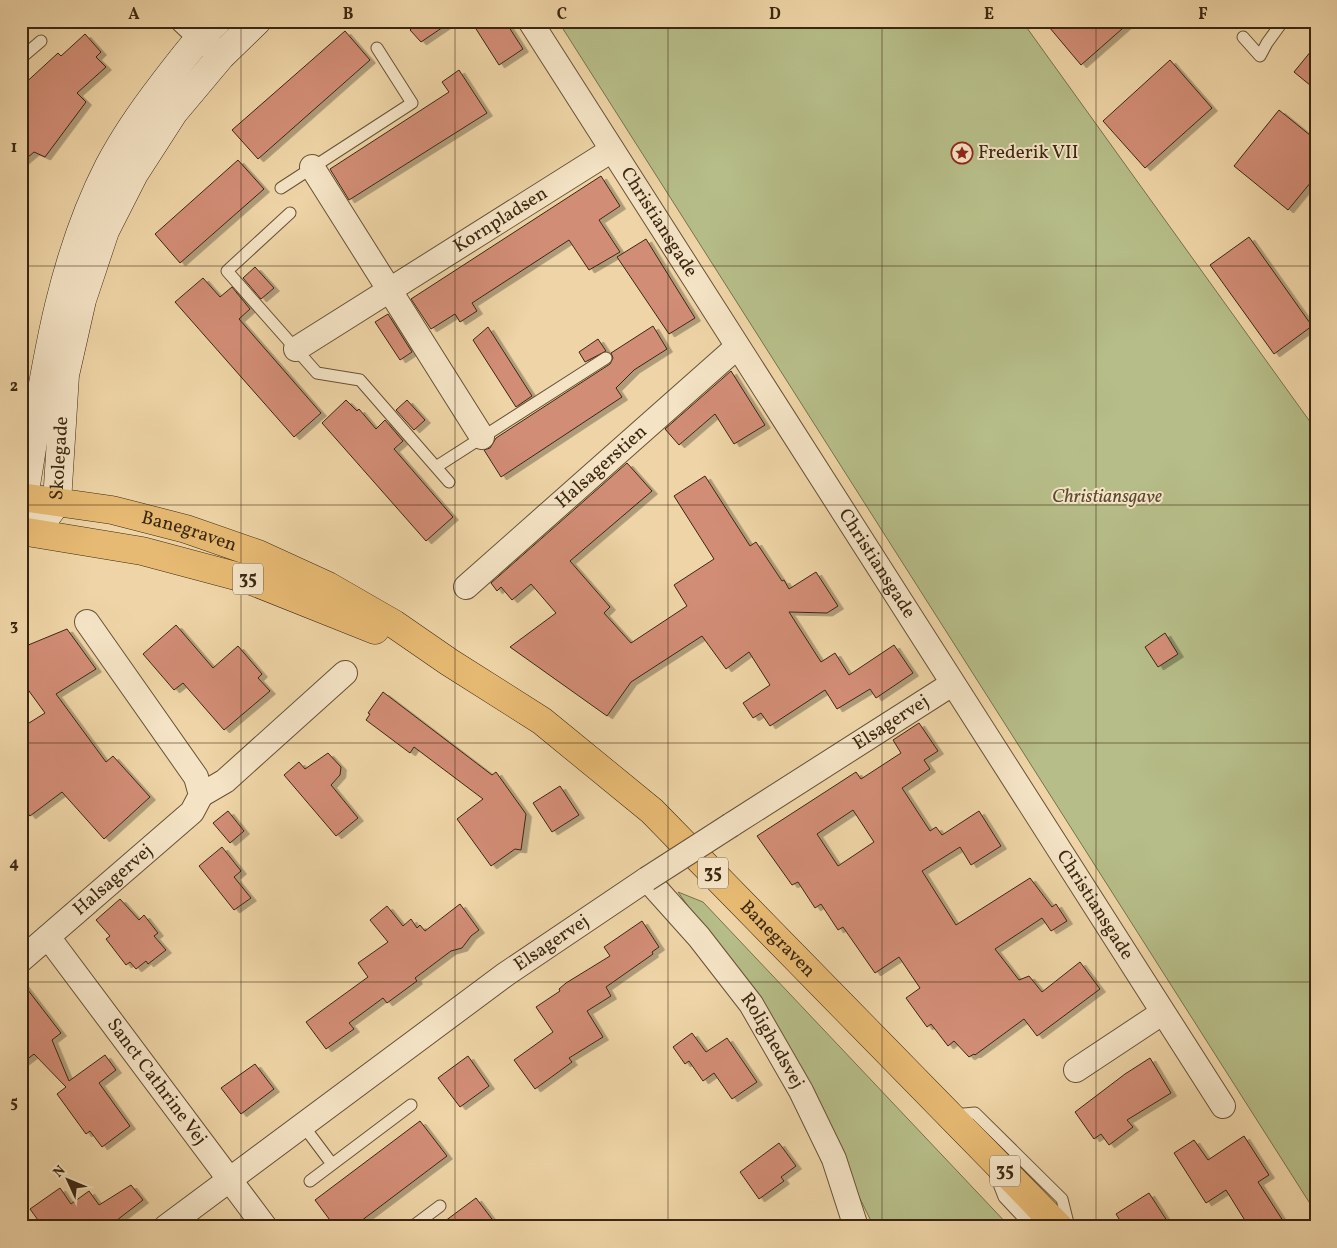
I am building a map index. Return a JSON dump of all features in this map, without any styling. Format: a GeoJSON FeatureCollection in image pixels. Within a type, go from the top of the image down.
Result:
{"type":"FeatureCollection","features":[{"type":"Feature","properties":{"kind":"main road","name":"Banegraven"},"geometry":{"type":"LineString","coordinates":[[23,497],[112,510],[186,529],[258,554],[328,586],[394,624],[449,662],[542,721],[652,811],[1059,1227]]}},
{"type":"Feature","properties":{"kind":"main road","name":"Banegraven"},"geometry":{"type":"LineString","coordinates":[[28,532],[142,550],[247,579],[348,618],[449,662]]}},
{"type":"Feature","properties":{"kind":"street","name":"Skolegade"},"geometry":{"type":"LineString","coordinates":[[28,532],[56,502],[65,375],[82,300],[105,231],[134,174],[174,112],[221,56],[257,21]]}},
{"type":"Feature","properties":{"kind":"street","name":"Christiansgade"},"geometry":{"type":"LineString","coordinates":[[530,21],[1223,1106]]}},
{"type":"Feature","properties":{"kind":"street","name":"Skolegade"},"geometry":{"type":"LineString","coordinates":[[28,532],[23,497],[52,331],[67,272],[86,218],[109,166],[138,116],[200,27]]}},
{"type":"Feature","properties":{"kind":"street"},"geometry":{"type":"LineString","coordinates":[[200,27],[221,56]]}},
{"type":"Feature","properties":{"kind":"street","name":"Kornpladsen"},"geometry":{"type":"LineString","coordinates":[[296,349],[612,150]]}},
{"type":"Feature","properties":{"kind":"street"},"geometry":{"type":"LineString","coordinates":[[312,167],[482,438]]}},
{"type":"Feature","properties":{"kind":"street","name":"Halsagerstien"},"geometry":{"type":"LineString","coordinates":[[466,587],[737,347]]}},
{"type":"Feature","properties":{"kind":"street"},"geometry":{"type":"LineString","coordinates":[[87,622],[196,778],[201,795]]}},
{"type":"Feature","properties":{"kind":"street","name":"Halsagervej"},"geometry":{"type":"LineString","coordinates":[[21,960],[192,812],[201,795],[225,781],[345,673]]}},
{"type":"Feature","properties":{"kind":"street","name":"Elsagervej"},"geometry":{"type":"LineString","coordinates":[[166,1227],[506,974],[647,879],[952,684]]}},
{"type":"Feature","properties":{"kind":"street","name":"Rolighedsvej"},"geometry":{"type":"LineString","coordinates":[[647,879],[699,937],[750,1004],[801,1091],[834,1159],[856,1227]]}},
{"type":"Feature","properties":{"kind":"street","name":"Sanct Cathrine Vej"},"geometry":{"type":"LineString","coordinates":[[48,937],[265,1227]]}},
{"type":"Feature","properties":{"kind":"street"},"geometry":{"type":"LineString","coordinates":[[1076,1070],[1162,1013]]}},
{"type":"Feature","properties":{"kind":"lane"},"geometry":{"type":"LineString","coordinates":[[1243,37],[1260,56],[1266,43],[1283,21]]}},
{"type":"Feature","properties":{"kind":"lane"},"geometry":{"type":"LineString","coordinates":[[21,58],[41,41]]}},
{"type":"Feature","properties":{"kind":"lane"},"geometry":{"type":"LineString","coordinates":[[280,188],[412,103],[377,48]]}},
{"type":"Feature","properties":{"kind":"lane"},"geometry":{"type":"LineString","coordinates":[[290,213],[227,271],[316,373],[360,380],[449,482]]}},
{"type":"Feature","properties":{"kind":"lane"},"geometry":{"type":"LineString","coordinates":[[436,467],[606,358]]}},
{"type":"Feature","properties":{"kind":"lane"},"geometry":{"type":"LineString","coordinates":[[310,1181],[411,1105]]}},
{"type":"Feature","properties":{"kind":"lane"},"geometry":{"type":"LineString","coordinates":[[950,1116],[975,1113],[1062,1199],[1069,1227]]}},
{"type":"Feature","properties":{"kind":"lane"},"geometry":{"type":"LineString","coordinates":[[302,1124],[332,1164]]}},
{"type":"Feature","properties":{"kind":"lane"},"geometry":{"type":"LineString","coordinates":[[987,1153],[1004,1197],[1032,1227]]}},
{"type":"Feature","properties":{"kind":"lane"},"geometry":{"type":"LineString","coordinates":[[412,1227],[440,1206]]}},
{"type":"Feature","properties":{"kind":"green space","name":"Christiansgave"},"geometry":{"type":"Polygon","coordinates":[[[558,21],[1022,21],[1316,430],[1316,1213],[558,21]]]}},
{"type":"Feature","properties":{"kind":"green space"},"geometry":{"type":"Polygon","coordinates":[[[678,892],[703,902],[1010,1227],[874,1227],[778,1033],[678,892]]]}},
{"type":"Feature","properties":{"kind":"building"},"geometry":{"type":"Polygon","coordinates":[[[420,21],[452,21],[421,42],[410,30],[420,21]]]}},
{"type":"Feature","properties":{"kind":"building"},"geometry":{"type":"Polygon","coordinates":[[[471,21],[505,21],[523,49],[499,65],[471,21]]]}},
{"type":"Feature","properties":{"kind":"building"},"geometry":{"type":"Polygon","coordinates":[[[1044,21],[1131,21],[1081,65],[1044,21]]]}},
{"type":"Feature","properties":{"kind":"building"},"geometry":{"type":"Polygon","coordinates":[[[345,31],[370,60],[258,159],[232,130],[345,31]]]}},
{"type":"Feature","properties":{"kind":"building"},"geometry":{"type":"Polygon","coordinates":[[[85,34],[101,52],[96,57],[106,67],[77,93],[86,102],[45,157],[34,152],[21,163],[21,87],[58,53],[61,56],[85,34]]]}},
{"type":"Feature","properties":{"kind":"building"},"geometry":{"type":"Polygon","coordinates":[[[1316,45],[1316,90],[1294,72],[1316,45]]]}},
{"type":"Feature","properties":{"kind":"building"},"geometry":{"type":"Polygon","coordinates":[[[1170,60],[1212,108],[1145,168],[1103,121],[1170,60]]]}},
{"type":"Feature","properties":{"kind":"building"},"geometry":{"type":"Polygon","coordinates":[[[459,70],[487,113],[349,200],[330,169],[449,92],[442,82],[459,70]]]}},
{"type":"Feature","properties":{"kind":"building"},"geometry":{"type":"Polygon","coordinates":[[[1279,110],[1316,140],[1316,176],[1288,210],[1234,166],[1279,110]]]}},
{"type":"Feature","properties":{"kind":"building"},"geometry":{"type":"Polygon","coordinates":[[[238,160],[264,189],[180,263],[155,234],[238,160]]]}},
{"type":"Feature","properties":{"kind":"building"},"geometry":{"type":"Polygon","coordinates":[[[601,176],[620,206],[599,220],[620,252],[589,270],[569,240],[472,303],[477,311],[460,322],[455,314],[431,329],[411,299],[601,176]]]}},
{"type":"Feature","properties":{"kind":"building"},"geometry":{"type":"Polygon","coordinates":[[[1249,237],[1312,326],[1274,354],[1210,265],[1249,237]]]}},
{"type":"Feature","properties":{"kind":"building"},"geometry":{"type":"Polygon","coordinates":[[[646,239],[695,318],[669,334],[617,257],[646,239]]]}},
{"type":"Feature","properties":{"kind":"building"},"geometry":{"type":"Polygon","coordinates":[[[255,267],[274,288],[261,299],[243,278],[255,267]]]}},
{"type":"Feature","properties":{"kind":"building"},"geometry":{"type":"Polygon","coordinates":[[[203,278],[220,297],[232,287],[250,309],[239,319],[321,413],[294,437],[175,302],[203,278]]]}},
{"type":"Feature","properties":{"kind":"building"},"geometry":{"type":"Polygon","coordinates":[[[388,314],[412,352],[400,360],[375,322],[388,314]]]}},
{"type":"Feature","properties":{"kind":"building"},"geometry":{"type":"Polygon","coordinates":[[[653,326],[667,349],[634,370],[616,388],[622,397],[501,477],[484,450],[490,448],[496,438],[610,364],[613,358],[611,353],[653,326]]]}},
{"type":"Feature","properties":{"kind":"building"},"geometry":{"type":"Polygon","coordinates":[[[488,327],[532,396],[516,407],[473,340],[488,327]]]}},
{"type":"Feature","properties":{"kind":"building"},"geometry":{"type":"Polygon","coordinates":[[[598,339],[606,351],[585,362],[579,352],[598,339]]]}},
{"type":"Feature","properties":{"kind":"building"},"geometry":{"type":"Polygon","coordinates":[[[731,371],[765,425],[734,444],[715,414],[679,445],[665,429],[731,371]]]}},
{"type":"Feature","properties":{"kind":"building"},"geometry":{"type":"Polygon","coordinates":[[[346,400],[357,411],[359,409],[376,429],[385,420],[403,441],[394,449],[453,517],[426,541],[322,423],[346,400]]]}},
{"type":"Feature","properties":{"kind":"building"},"geometry":{"type":"Polygon","coordinates":[[[407,400],[425,420],[414,430],[396,410],[407,400]]]}},
{"type":"Feature","properties":{"kind":"building"},"geometry":{"type":"Polygon","coordinates":[[[627,463],[652,491],[570,561],[610,607],[604,613],[631,643],[687,606],[674,585],[714,559],[674,496],[705,476],[750,546],[756,542],[789,589],[816,572],[838,606],[827,613],[789,612],[821,662],[835,653],[849,675],[894,645],[913,673],[876,698],[870,689],[837,709],[825,690],[770,726],[761,713],[753,718],[743,703],[770,685],[749,652],[726,669],[702,636],[631,682],[607,716],[510,647],[556,613],[531,584],[512,600],[501,587],[497,591],[491,583],[627,463]]]}},
{"type":"Feature","properties":{"kind":"building"},"geometry":{"type":"Polygon","coordinates":[[[176,625],[213,668],[238,646],[262,674],[258,678],[270,691],[224,730],[183,683],[174,690],[143,654],[176,625]]]}},
{"type":"Feature","properties":{"kind":"building"},"geometry":{"type":"Polygon","coordinates":[[[67,629],[96,669],[56,694],[106,762],[113,756],[150,797],[104,839],[62,792],[30,816],[21,804],[21,728],[45,713],[21,680],[21,648],[67,629]]]}},
{"type":"Feature","properties":{"kind":"building"},"geometry":{"type":"Polygon","coordinates":[[[1165,633],[1178,654],[1158,667],[1145,647],[1165,633]]]}},
{"type":"Feature","properties":{"kind":"building"},"geometry":{"type":"Polygon","coordinates":[[[383,692],[492,775],[496,772],[526,814],[521,850],[515,849],[491,866],[457,819],[483,799],[414,747],[410,753],[366,720],[370,714],[368,713],[383,692]]]}},
{"type":"Feature","properties":{"kind":"building"},"geometry":{"type":"Polygon","coordinates":[[[919,723],[938,751],[924,760],[930,769],[902,788],[930,831],[936,827],[942,835],[979,811],[1001,846],[971,865],[960,847],[922,871],[956,925],[1030,878],[1052,907],[1056,904],[1067,921],[1051,931],[1042,918],[995,949],[1019,980],[1029,976],[1042,992],[1080,962],[1100,989],[1037,1036],[1024,1019],[975,1055],[969,1057],[954,1041],[948,1046],[931,1024],[927,1027],[906,998],[920,988],[899,957],[875,973],[843,927],[838,930],[821,904],[815,908],[798,882],[792,885],[757,836],[856,772],[861,779],[901,753],[893,740],[919,723]],[[853,810],[817,834],[838,866],[874,842],[853,810]]]}},
{"type":"Feature","properties":{"kind":"building"},"geometry":{"type":"Polygon","coordinates":[[[328,753],[341,767],[340,775],[331,785],[358,818],[336,836],[284,775],[299,762],[305,769],[328,753]]]}},
{"type":"Feature","properties":{"kind":"building"},"geometry":{"type":"Polygon","coordinates":[[[560,786],[579,815],[552,832],[533,803],[560,786]]]}},
{"type":"Feature","properties":{"kind":"building"},"geometry":{"type":"Polygon","coordinates":[[[228,811],[244,831],[230,843],[213,823],[228,811]]]}},
{"type":"Feature","properties":{"kind":"building"},"geometry":{"type":"Polygon","coordinates":[[[222,847],[241,871],[234,877],[251,898],[234,910],[199,866],[222,847]]]}},
{"type":"Feature","properties":{"kind":"building"},"geometry":{"type":"Polygon","coordinates":[[[120,899],[139,920],[144,915],[158,933],[154,936],[166,950],[148,964],[146,961],[136,969],[130,962],[126,965],[106,939],[110,936],[96,920],[120,899]]]}},
{"type":"Feature","properties":{"kind":"building"},"geometry":{"type":"Polygon","coordinates":[[[460,904],[479,930],[471,936],[462,948],[451,951],[415,978],[417,981],[387,1003],[383,998],[349,1023],[354,1029],[326,1049],[306,1022],[368,977],[358,963],[388,942],[370,920],[387,906],[403,926],[411,919],[417,928],[420,925],[425,931],[460,904]]]}},
{"type":"Feature","properties":{"kind":"building"},"geometry":{"type":"Polygon","coordinates":[[[642,921],[659,947],[652,952],[653,954],[606,987],[611,996],[587,1011],[603,1037],[569,1058],[572,1062],[535,1089],[514,1060],[553,1032],[536,1007],[560,991],[559,989],[566,983],[610,956],[604,947],[642,921]]]}},
{"type":"Feature","properties":{"kind":"building"},"geometry":{"type":"Polygon","coordinates":[[[21,981],[61,1033],[52,1040],[69,1081],[105,1055],[116,1070],[99,1083],[130,1126],[102,1147],[90,1131],[86,1134],[57,1094],[66,1087],[34,1054],[21,1064],[21,981]]]}},
{"type":"Feature","properties":{"kind":"building"},"geometry":{"type":"Polygon","coordinates":[[[692,1033],[706,1052],[727,1038],[757,1082],[732,1099],[714,1073],[703,1081],[689,1061],[685,1064],[673,1047],[692,1033]]]}},
{"type":"Feature","properties":{"kind":"building"},"geometry":{"type":"Polygon","coordinates":[[[468,1056],[489,1086],[460,1107],[438,1078],[468,1056]]]}},
{"type":"Feature","properties":{"kind":"building"},"geometry":{"type":"Polygon","coordinates":[[[1150,1058],[1171,1093],[1127,1120],[1133,1127],[1109,1145],[1101,1134],[1094,1139],[1075,1112],[1125,1074],[1150,1058]]]}},
{"type":"Feature","properties":{"kind":"building"},"geometry":{"type":"Polygon","coordinates":[[[255,1064],[274,1089],[241,1114],[221,1088],[255,1064]]]}},
{"type":"Feature","properties":{"kind":"building"},"geometry":{"type":"Polygon","coordinates":[[[420,1121],[447,1156],[353,1227],[335,1227],[315,1200],[420,1121]]]}},
{"type":"Feature","properties":{"kind":"building"},"geometry":{"type":"Polygon","coordinates":[[[1244,1136],[1269,1175],[1258,1182],[1287,1227],[1249,1227],[1226,1190],[1206,1203],[1174,1153],[1194,1140],[1208,1160],[1244,1136]]]}},
{"type":"Feature","properties":{"kind":"building"},"geometry":{"type":"Polygon","coordinates":[[[779,1143],[796,1166],[781,1177],[784,1181],[759,1199],[740,1172],[779,1143]]]}},
{"type":"Feature","properties":{"kind":"building"},"geometry":{"type":"Polygon","coordinates":[[[131,1185],[143,1200],[108,1227],[43,1227],[30,1209],[60,1188],[71,1204],[89,1191],[99,1205],[131,1185]]]}},
{"type":"Feature","properties":{"kind":"building"},"geometry":{"type":"Polygon","coordinates":[[[1149,1193],[1171,1227],[1124,1227],[1116,1214],[1149,1193]]]}},
{"type":"Feature","properties":{"kind":"building"},"geometry":{"type":"Polygon","coordinates":[[[476,1198],[498,1227],[437,1227],[476,1198]]]}},
{"type":"Feature","properties":{"kind":"place","name":"Frederik VII"},"geometry":{"type":"Point","coordinates":[962,153]}}]}
